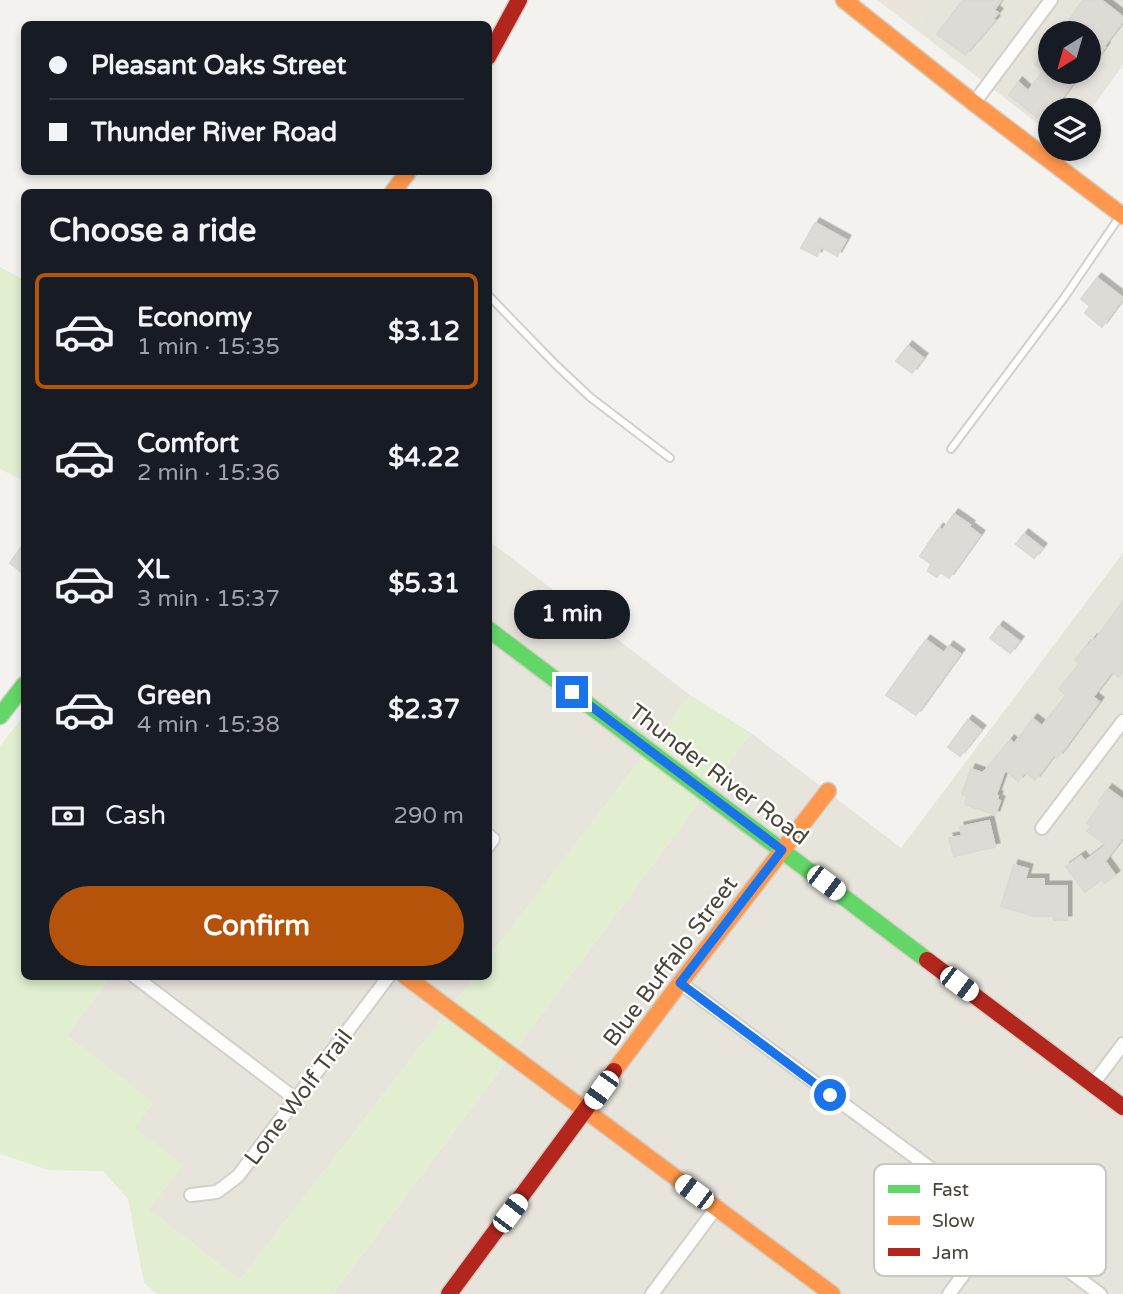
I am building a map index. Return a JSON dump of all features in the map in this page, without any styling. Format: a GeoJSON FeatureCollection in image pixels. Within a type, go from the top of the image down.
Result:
{"type":"FeatureCollection","features":[{"type":"Feature","properties":{"kind":"street"},"geometry":{"type":"LineString","coordinates":[[492,50],[519,0]]}},
{"type":"Feature","properties":{"kind":"street"},"geometry":{"type":"LineString","coordinates":[[844,0],[1122,215]]}},
{"type":"Feature","properties":{"kind":"street"},"geometry":{"type":"LineString","coordinates":[[974,103],[1051,0]]}},
{"type":"Feature","properties":{"kind":"street","name":"Thunder River Road"},"geometry":{"type":"LineString","coordinates":[[492,632],[1123,1107]]}},
{"type":"Feature","properties":{"kind":"street"},"geometry":{"type":"LineString","coordinates":[[0,716],[21,689]]}},
{"type":"Feature","properties":{"kind":"street"},"geometry":{"type":"LineString","coordinates":[[1042,828],[1123,721]]}},
{"type":"Feature","properties":{"kind":"street","name":"Blue Buffalo Street"},"geometry":{"type":"LineString","coordinates":[[449,1294],[680,983],[828,791]]}},
{"type":"Feature","properties":{"kind":"street"},"geometry":{"type":"LineString","coordinates":[[139,980],[297,1100]]}},
{"type":"Feature","properties":{"kind":"street","name":"Lone Wolf Trail"},"geometry":{"type":"LineString","coordinates":[[191,1195],[217,1192],[238,1176],[386,980]]}},
{"type":"Feature","properties":{"kind":"street"},"geometry":{"type":"LineString","coordinates":[[410,980],[832,1294]]}},
{"type":"Feature","properties":{"kind":"street"},"geometry":{"type":"LineString","coordinates":[[680,983],[924,1164]]}},
{"type":"Feature","properties":{"kind":"street"},"geometry":{"type":"LineString","coordinates":[[1093,1084],[1123,1044]]}},
{"type":"Feature","properties":{"kind":"street"},"geometry":{"type":"LineString","coordinates":[[652,1294],[716,1208]]}},
{"type":"Feature","properties":{"kind":"street"},"geometry":{"type":"LineString","coordinates":[[949,1294],[962,1276]]}},
{"type":"Feature","properties":{"kind":"street"},"geometry":{"type":"LineString","coordinates":[[1076,1276],[1100,1294]]}},
{"type":"Feature","properties":{"kind":"lane"},"geometry":{"type":"LineString","coordinates":[[951,449],[1064,298],[1122,215]]}},
{"type":"Feature","properties":{"kind":"lane"},"geometry":{"type":"LineString","coordinates":[[492,299],[590,397],[670,458]]}},
{"type":"Feature","properties":{"kind":"shaded area"},"geometry":{"type":"Polygon","coordinates":[[[877,0],[936,0],[914,28],[877,0]]]}},
{"type":"Feature","properties":{"kind":"shaded area"},"geometry":{"type":"Polygon","coordinates":[[[936,0],[1123,0],[1123,65],[1099,98],[1038,98],[1038,124],[914,28],[936,0]]]}},
{"type":"Feature","properties":{"kind":"shaded area"},"geometry":{"type":"Polygon","coordinates":[[[492,543],[690,695],[492,953],[492,543]]]}},
{"type":"Feature","properties":{"kind":"shaded area"},"geometry":{"type":"Polygon","coordinates":[[[1123,553],[1123,1294],[333,1294],[751,733],[901,848],[1123,553]]]}},
{"type":"Feature","properties":{"kind":"shaded area"},"geometry":{"type":"Polygon","coordinates":[[[472,980],[240,1280],[149,1210],[134,1127],[67,1035],[107,982],[472,980]]]}},
{"type":"Feature","properties":{"kind":"green space"},"geometry":{"type":"Polygon","coordinates":[[[0,267],[21,278],[21,480],[0,469],[0,267]]]}},
{"type":"Feature","properties":{"kind":"green space"},"geometry":{"type":"Polygon","coordinates":[[[690,695],[751,733],[333,1294],[157,1294],[144,1283],[128,1199],[103,1171],[48,1170],[0,1154],[0,746],[21,719],[21,980],[107,980],[67,1035],[154,1102],[135,1128],[183,1165],[149,1210],[240,1280],[472,980],[492,980],[492,953],[690,695]]]}},
{"type":"Feature","properties":{"kind":"building"},"geometry":{"type":"Polygon","coordinates":[[[963,0],[1001,0],[994,10],[998,13],[993,19],[995,20],[965,55],[937,34],[963,0]]]}},
{"type":"Feature","properties":{"kind":"building"},"geometry":{"type":"Polygon","coordinates":[[[1083,0],[1101,0],[1123,17],[1123,21],[1101,52],[1101,21],[1068,21],[1083,0]]]}},
{"type":"Feature","properties":{"kind":"building"},"geometry":{"type":"Polygon","coordinates":[[[1038,78],[1038,84],[1072,84],[1062,98],[1038,98],[1038,118],[1009,95],[1018,82],[1028,91],[1038,78]]]}},
{"type":"Feature","properties":{"kind":"building"},"geometry":{"type":"Polygon","coordinates":[[[815,223],[846,240],[837,256],[821,247],[817,256],[801,248],[815,223]]]}},
{"type":"Feature","properties":{"kind":"building"},"geometry":{"type":"Polygon","coordinates":[[[1097,278],[1123,298],[1102,327],[1085,313],[1090,306],[1081,299],[1097,278]]]}},
{"type":"Feature","properties":{"kind":"building"},"geometry":{"type":"Polygon","coordinates":[[[908,346],[923,358],[912,373],[896,361],[908,346]]]}},
{"type":"Feature","properties":{"kind":"building"},"geometry":{"type":"Polygon","coordinates":[[[954,514],[980,535],[949,578],[940,572],[937,577],[928,571],[931,564],[920,556],[939,528],[942,531],[954,514]]]}},
{"type":"Feature","properties":{"kind":"building"},"geometry":{"type":"Polygon","coordinates":[[[1024,534],[1042,548],[1034,558],[1016,544],[1024,534]]]}},
{"type":"Feature","properties":{"kind":"building"},"geometry":{"type":"Polygon","coordinates":[[[21,547],[21,572],[10,563],[21,547]]]}},
{"type":"Feature","properties":{"kind":"building"},"geometry":{"type":"Polygon","coordinates":[[[1123,601],[1123,671],[1119,677],[1112,672],[1093,697],[1099,702],[1058,757],[1054,755],[1035,780],[1025,772],[1018,781],[1005,770],[996,795],[1000,801],[995,815],[965,804],[967,796],[962,794],[971,769],[983,773],[1010,740],[1014,744],[1033,719],[1042,726],[1066,695],[1059,689],[1080,664],[1075,660],[1093,639],[1095,640],[1123,601]]]}},
{"type":"Feature","properties":{"kind":"building"},"geometry":{"type":"Polygon","coordinates":[[[999,626],[1019,641],[1010,653],[990,638],[999,626]]]}},
{"type":"Feature","properties":{"kind":"building"},"geometry":{"type":"Polygon","coordinates":[[[926,640],[944,653],[949,646],[960,654],[916,715],[886,695],[926,640]]]}},
{"type":"Feature","properties":{"kind":"building"},"geometry":{"type":"Polygon","coordinates":[[[968,720],[981,730],[960,756],[948,747],[968,720]]]}},
{"type":"Feature","properties":{"kind":"building"},"geometry":{"type":"Polygon","coordinates":[[[1108,789],[1123,800],[1123,837],[1105,861],[1115,875],[1105,883],[1102,879],[1085,892],[1066,867],[1081,856],[1085,861],[1106,845],[1087,831],[1091,826],[1087,823],[1108,789]]]}},
{"type":"Feature","properties":{"kind":"building"},"geometry":{"type":"Polygon","coordinates":[[[989,821],[995,847],[954,856],[949,838],[962,836],[960,827],[989,821]]]}},
{"type":"Feature","properties":{"kind":"building"},"geometry":{"type":"Polygon","coordinates":[[[1014,865],[1028,869],[1025,879],[1044,879],[1044,886],[1067,886],[1067,920],[1054,920],[1053,916],[1033,916],[1001,906],[1014,865]]]}},
{"type":"Feature","properties":{"kind":"traffic: fast"},"geometry":{"type":"LineString","coordinates":[[492,632],[927,960]]}},
{"type":"Feature","properties":{"kind":"traffic: fast"},"geometry":{"type":"LineString","coordinates":[[0,716],[21,689]]}},
{"type":"Feature","properties":{"kind":"traffic: slow"},"geometry":{"type":"LineString","coordinates":[[844,0],[1123,216]]}},
{"type":"Feature","properties":{"kind":"traffic: slow"},"geometry":{"type":"LineString","coordinates":[[395,189],[406,175]]}},
{"type":"Feature","properties":{"kind":"traffic: slow"},"geometry":{"type":"LineString","coordinates":[[614,1071],[828,791]]}},
{"type":"Feature","properties":{"kind":"traffic: slow"},"geometry":{"type":"LineString","coordinates":[[410,980],[832,1294]]}},
{"type":"Feature","properties":{"kind":"traffic: jam"},"geometry":{"type":"LineString","coordinates":[[492,50],[519,0]]}},
{"type":"Feature","properties":{"kind":"traffic: jam"},"geometry":{"type":"LineString","coordinates":[[927,960],[1123,1107]]}},
{"type":"Feature","properties":{"kind":"traffic: jam"},"geometry":{"type":"LineString","coordinates":[[449,1294],[614,1071]]}},
{"type":"Feature","properties":{"kind":"route"},"geometry":{"type":"LineString","coordinates":[[572,692],[782,850],[680,983],[830,1095]]}}]}
